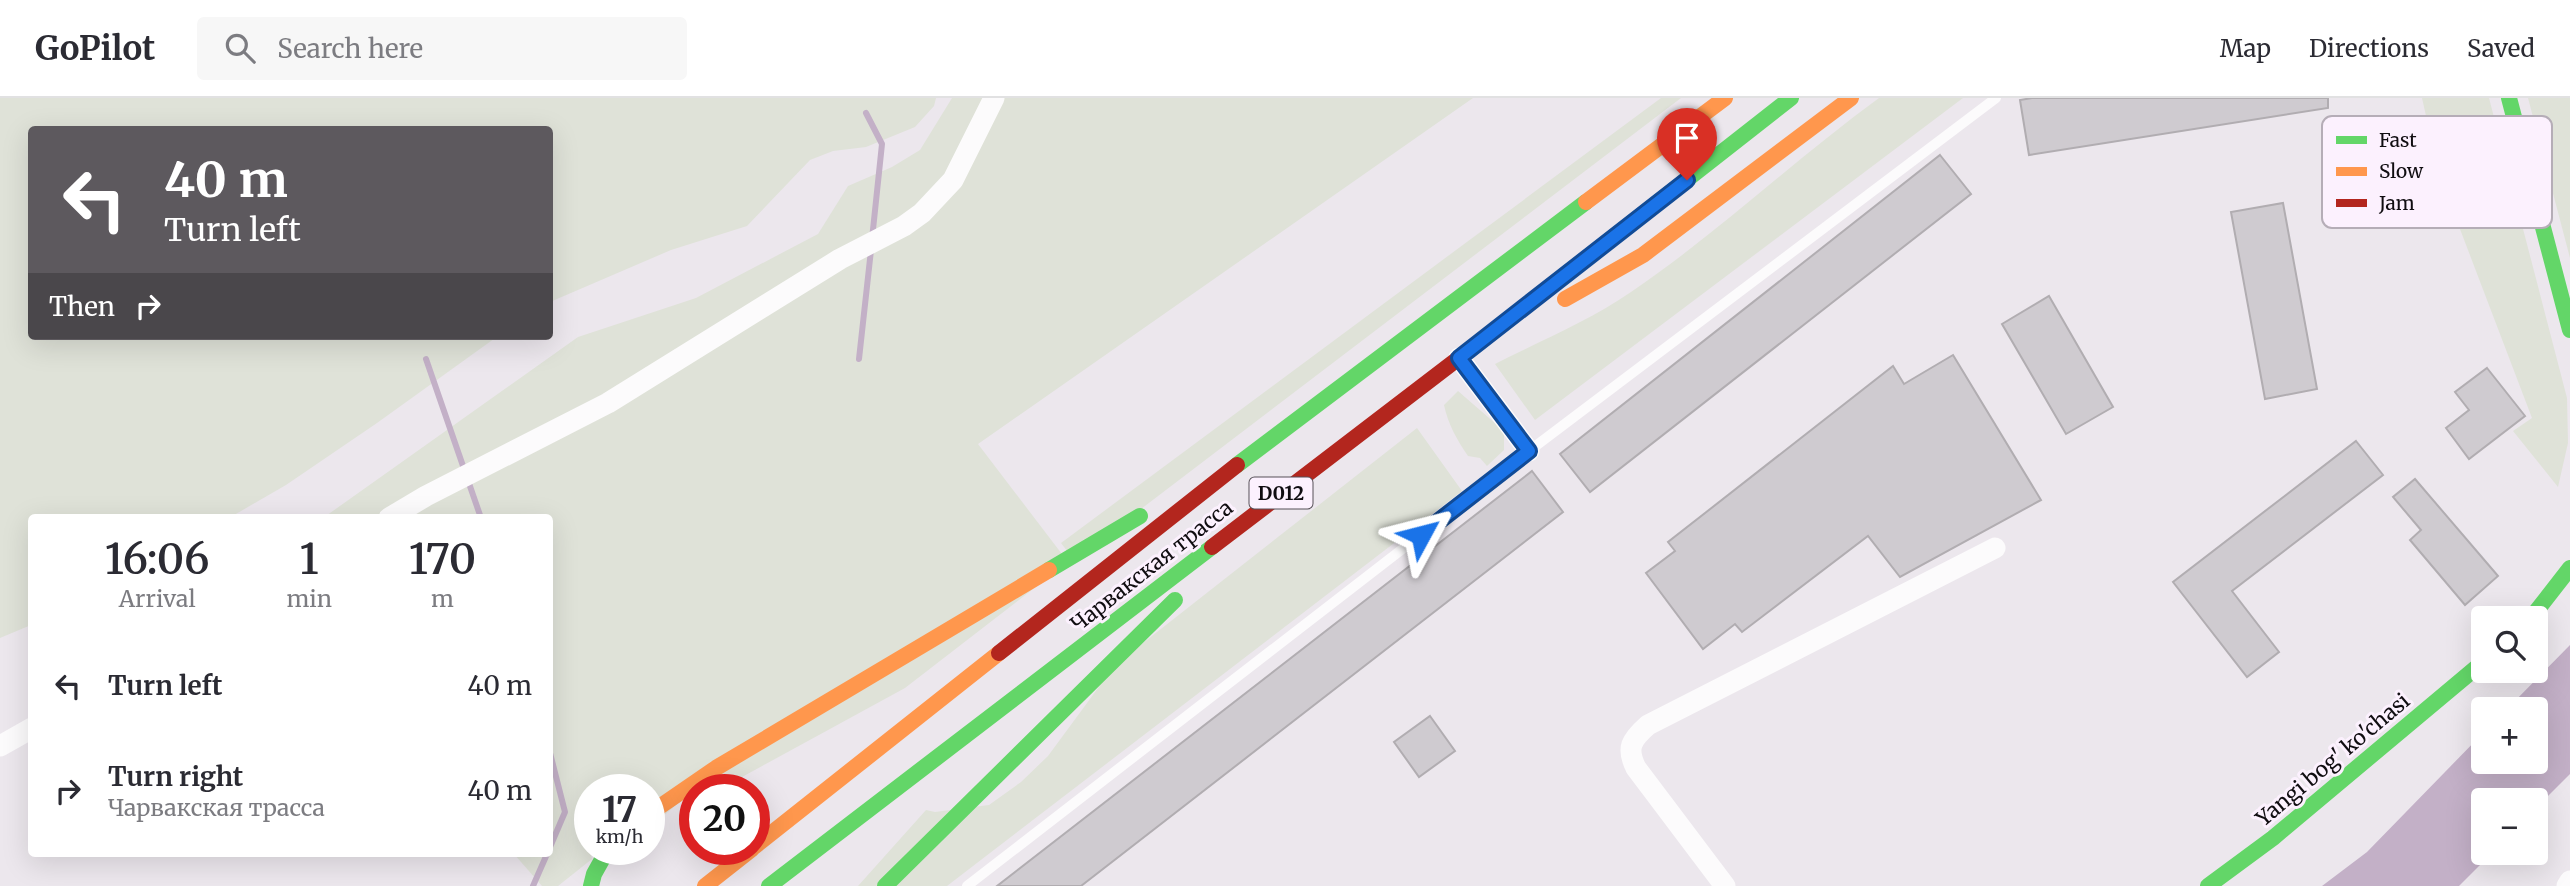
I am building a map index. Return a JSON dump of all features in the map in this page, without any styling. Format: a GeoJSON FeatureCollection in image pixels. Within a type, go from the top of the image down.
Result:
{"type":"FeatureCollection","features":[{"type":"Feature","properties":{"kind":"main road","name":"Чарвакская трасса"},"geometry":{"type":"LineString","coordinates":[[770,835],[1266,442],[1725,98]]}},
{"type":"Feature","properties":{"kind":"main road","name":"Чарвакская трасса"},"geometry":{"type":"LineString","coordinates":[[769,886],[1459,358],[1791,98]]}},
{"type":"Feature","properties":{"kind":"main road"},"geometry":{"type":"LineString","coordinates":[[1459,358],[1643,255],[1851,98]]}},
{"type":"Feature","properties":{"kind":"main road"},"geometry":{"type":"LineString","coordinates":[[2509,98],[2514,116]]}},
{"type":"Feature","properties":{"kind":"main road"},"geometry":{"type":"LineString","coordinates":[[2543,228],[2570,330]]}},
{"type":"Feature","properties":{"kind":"main road"},"geometry":{"type":"LineString","coordinates":[[665,803],[716,768],[1266,442]]}},
{"type":"Feature","properties":{"kind":"main road"},"geometry":{"type":"LineString","coordinates":[[885,886],[1296,481]]}},
{"type":"Feature","properties":{"kind":"main road"},"geometry":{"type":"LineString","coordinates":[[2540,606],[2570,568]]}},
{"type":"Feature","properties":{"kind":"main road","name":"Yangi bog' ko'chasi"},"geometry":{"type":"LineString","coordinates":[[2208,886],[2301,815],[2471,672]]}},
{"type":"Feature","properties":{"kind":"main road"},"geometry":{"type":"LineString","coordinates":[[591,886],[599,865]]}},
{"type":"Feature","properties":{"kind":"main road","name":"Чарвакская трасса"},"geometry":{"type":"LineString","coordinates":[[705,886],[732,865]]}},
{"type":"Feature","properties":{"kind":"street"},"geometry":{"type":"LineString","coordinates":[[396,514],[608,403],[840,259],[904,226],[922,213],[953,180],[994,98]]}},
{"type":"Feature","properties":{"kind":"street"},"geometry":{"type":"LineString","coordinates":[[1459,358],[1529,451]]}},
{"type":"Feature","properties":{"kind":"street"},"geometry":{"type":"LineString","coordinates":[[1725,886],[1636,768],[1630,756],[1631,744],[1637,734],[1647,725],[1995,548]]}},
{"type":"Feature","properties":{"kind":"street"},"geometry":{"type":"LineString","coordinates":[[0,747],[28,730]]}},
{"type":"Feature","properties":{"kind":"street"},"geometry":{"type":"LineString","coordinates":[[2567,886],[2570,881]]}},
{"type":"Feature","properties":{"kind":"lane"},"geometry":{"type":"LineString","coordinates":[[967,886],[1529,451],[1996,98]]}},
{"type":"Feature","properties":{"kind":"shaded area"},"geometry":{"type":"Polygon","coordinates":[[[0,98],[936,98],[934,106],[915,127],[866,147],[833,151],[810,160],[747,226],[671,250],[553,301],[553,126],[28,126],[28,340],[492,340],[286,485],[236,514],[28,514],[28,626],[0,638],[0,98]]]}},
{"type":"Feature","properties":{"kind":"shaded area"},"geometry":{"type":"Polygon","coordinates":[[[952,98],[1473,98],[978,444],[1068,562],[905,688],[747,774],[679,774],[679,803],[665,814],[665,774],[574,774],[574,865],[584,865],[558,886],[542,886],[517,857],[553,857],[553,514],[329,514],[578,337],[696,298],[818,234],[848,186],[892,167],[920,150],[952,98]]]}},
{"type":"Feature","properties":{"kind":"shaded area"},"geometry":{"type":"Polygon","coordinates":[[[1661,98],[1681,98],[1074,560],[1061,543],[1661,98]]]}},
{"type":"Feature","properties":{"kind":"shaded area"},"geometry":{"type":"Polygon","coordinates":[[[1879,98],[1963,98],[1535,420],[1495,364],[1581,321],[1631,292],[1694,246],[1879,98]]]}},
{"type":"Feature","properties":{"kind":"shaded area"},"geometry":{"type":"Polygon","coordinates":[[[2422,98],[2489,98],[2494,116],[2426,116],[2422,98]]]}},
{"type":"Feature","properties":{"kind":"shaded area"},"geometry":{"type":"Polygon","coordinates":[[[2528,98],[2570,98],[2570,258],[2552,189],[2552,116],[2533,116],[2528,98]]]}},
{"type":"Feature","properties":{"kind":"shaded area"},"geometry":{"type":"Polygon","coordinates":[[[2460,228],[2523,228],[2567,398],[2568,443],[2558,487],[2513,431],[2532,418],[2460,228]]]}},
{"type":"Feature","properties":{"kind":"shaded area"},"geometry":{"type":"Polygon","coordinates":[[[1458,391],[1504,431],[1504,450],[1487,466],[1480,458],[1468,456],[1448,419],[1444,405],[1458,391]]]}},
{"type":"Feature","properties":{"kind":"shaded area"},"geometry":{"type":"Polygon","coordinates":[[[1417,428],[1462,491],[947,886],[858,886],[926,810],[935,812],[989,805],[1021,782],[1048,756],[1115,665],[1417,428]]]}},
{"type":"Feature","properties":{"kind":"shaded area"},"geometry":{"type":"Polygon","coordinates":[[[2570,645],[2570,774],[2548,796],[2548,788],[2471,788],[2471,865],[2480,865],[2459,886],[2322,886],[2367,852],[2471,745],[2471,774],[2548,774],[2548,697],[2519,697],[2533,683],[2548,683],[2548,667],[2570,645]]]}},
{"type":"Feature","properties":{"kind":"building"},"geometry":{"type":"Polygon","coordinates":[[[2328,98],[2328,108],[2029,155],[2020,100],[2328,98]]]}},
{"type":"Feature","properties":{"kind":"building"},"geometry":{"type":"Polygon","coordinates":[[[1940,155],[1971,194],[1590,492],[1560,454],[1940,155]]]}},
{"type":"Feature","properties":{"kind":"building"},"geometry":{"type":"Polygon","coordinates":[[[2283,203],[2317,389],[2265,399],[2231,212],[2283,203]]]}},
{"type":"Feature","properties":{"kind":"building"},"geometry":{"type":"Polygon","coordinates":[[[2049,296],[2113,407],[2066,434],[2002,324],[2049,296]]]}},
{"type":"Feature","properties":{"kind":"building"},"geometry":{"type":"Polygon","coordinates":[[[1953,355],[2041,500],[1900,577],[1868,536],[1742,632],[1735,624],[1703,649],[1646,573],[1675,551],[1668,542],[1893,366],[1904,384],[1953,355]]]}},
{"type":"Feature","properties":{"kind":"building"},"geometry":{"type":"Polygon","coordinates":[[[2487,368],[2525,416],[2469,459],[2446,428],[2469,410],[2455,392],[2487,368]]]}},
{"type":"Feature","properties":{"kind":"building"},"geometry":{"type":"Polygon","coordinates":[[[2356,441],[2383,475],[2232,591],[2279,652],[2247,677],[2173,582],[2356,441]]]}},
{"type":"Feature","properties":{"kind":"building"},"geometry":{"type":"Polygon","coordinates":[[[1532,471],[1563,512],[1081,886],[997,886],[1532,471]]]}},
{"type":"Feature","properties":{"kind":"building"},"geometry":{"type":"Polygon","coordinates":[[[2415,479],[2498,576],[2465,605],[2410,540],[2421,530],[2393,497],[2415,479]]]}},
{"type":"Feature","properties":{"kind":"building"},"geometry":{"type":"Polygon","coordinates":[[[1430,716],[1455,751],[1419,777],[1394,742],[1430,716]]]}},
{"type":"Feature","properties":{"kind":"waterway"},"geometry":{"type":"LineString","coordinates":[[866,113],[882,144],[872,239]]}},
{"type":"Feature","properties":{"kind":"waterway"},"geometry":{"type":"LineString","coordinates":[[859,359],[871,250]]}},
{"type":"Feature","properties":{"kind":"waterway"},"geometry":{"type":"LineString","coordinates":[[426,359],[480,514]]}},
{"type":"Feature","properties":{"kind":"waterway"},"geometry":{"type":"LineString","coordinates":[[553,765],[565,812],[553,840]]}},
{"type":"Feature","properties":{"kind":"waterway"},"geometry":{"type":"LineString","coordinates":[[533,886],[546,857]]}},
{"type":"Feature","properties":{"kind":"traffic: fast"},"geometry":{"type":"LineString","coordinates":[[1472,348],[1791,98]]}},
{"type":"Feature","properties":{"kind":"traffic: fast"},"geometry":{"type":"LineString","coordinates":[[2509,98],[2514,116]]}},
{"type":"Feature","properties":{"kind":"traffic: fast"},"geometry":{"type":"LineString","coordinates":[[1237,465],[1586,202]]}},
{"type":"Feature","properties":{"kind":"traffic: fast"},"geometry":{"type":"LineString","coordinates":[[2543,228],[2570,330]]}},
{"type":"Feature","properties":{"kind":"traffic: fast"},"geometry":{"type":"LineString","coordinates":[[1049,570],[1140,516]]}},
{"type":"Feature","properties":{"kind":"traffic: fast"},"geometry":{"type":"LineString","coordinates":[[769,886],[1212,547]]}},
{"type":"Feature","properties":{"kind":"traffic: fast"},"geometry":{"type":"LineString","coordinates":[[2540,606],[2570,568]]}},
{"type":"Feature","properties":{"kind":"traffic: fast"},"geometry":{"type":"LineString","coordinates":[[885,886],[1175,600]]}},
{"type":"Feature","properties":{"kind":"traffic: fast"},"geometry":{"type":"LineString","coordinates":[[2208,886],[2273,838],[2471,672]]}},
{"type":"Feature","properties":{"kind":"traffic: fast"},"geometry":{"type":"LineString","coordinates":[[591,886],[599,865]]}},
{"type":"Feature","properties":{"kind":"traffic: slow"},"geometry":{"type":"LineString","coordinates":[[1586,202],[1725,98]]}},
{"type":"Feature","properties":{"kind":"traffic: slow"},"geometry":{"type":"LineString","coordinates":[[1565,299],[1643,255],[1851,98]]}},
{"type":"Feature","properties":{"kind":"traffic: slow"},"geometry":{"type":"LineString","coordinates":[[665,803],[716,768],[1049,570]]}},
{"type":"Feature","properties":{"kind":"traffic: slow"},"geometry":{"type":"LineString","coordinates":[[770,834],[999,653]]}},
{"type":"Feature","properties":{"kind":"traffic: slow"},"geometry":{"type":"LineString","coordinates":[[705,886],[732,865]]}},
{"type":"Feature","properties":{"kind":"traffic: jam"},"geometry":{"type":"LineString","coordinates":[[1212,547],[1472,348]]}},
{"type":"Feature","properties":{"kind":"traffic: jam"},"geometry":{"type":"LineString","coordinates":[[999,653],[1237,465]]}},
{"type":"Feature","properties":{"kind":"route"},"geometry":{"type":"LineString","coordinates":[[1421,535],[1529,451],[1459,358],[1687,180]]}}]}
